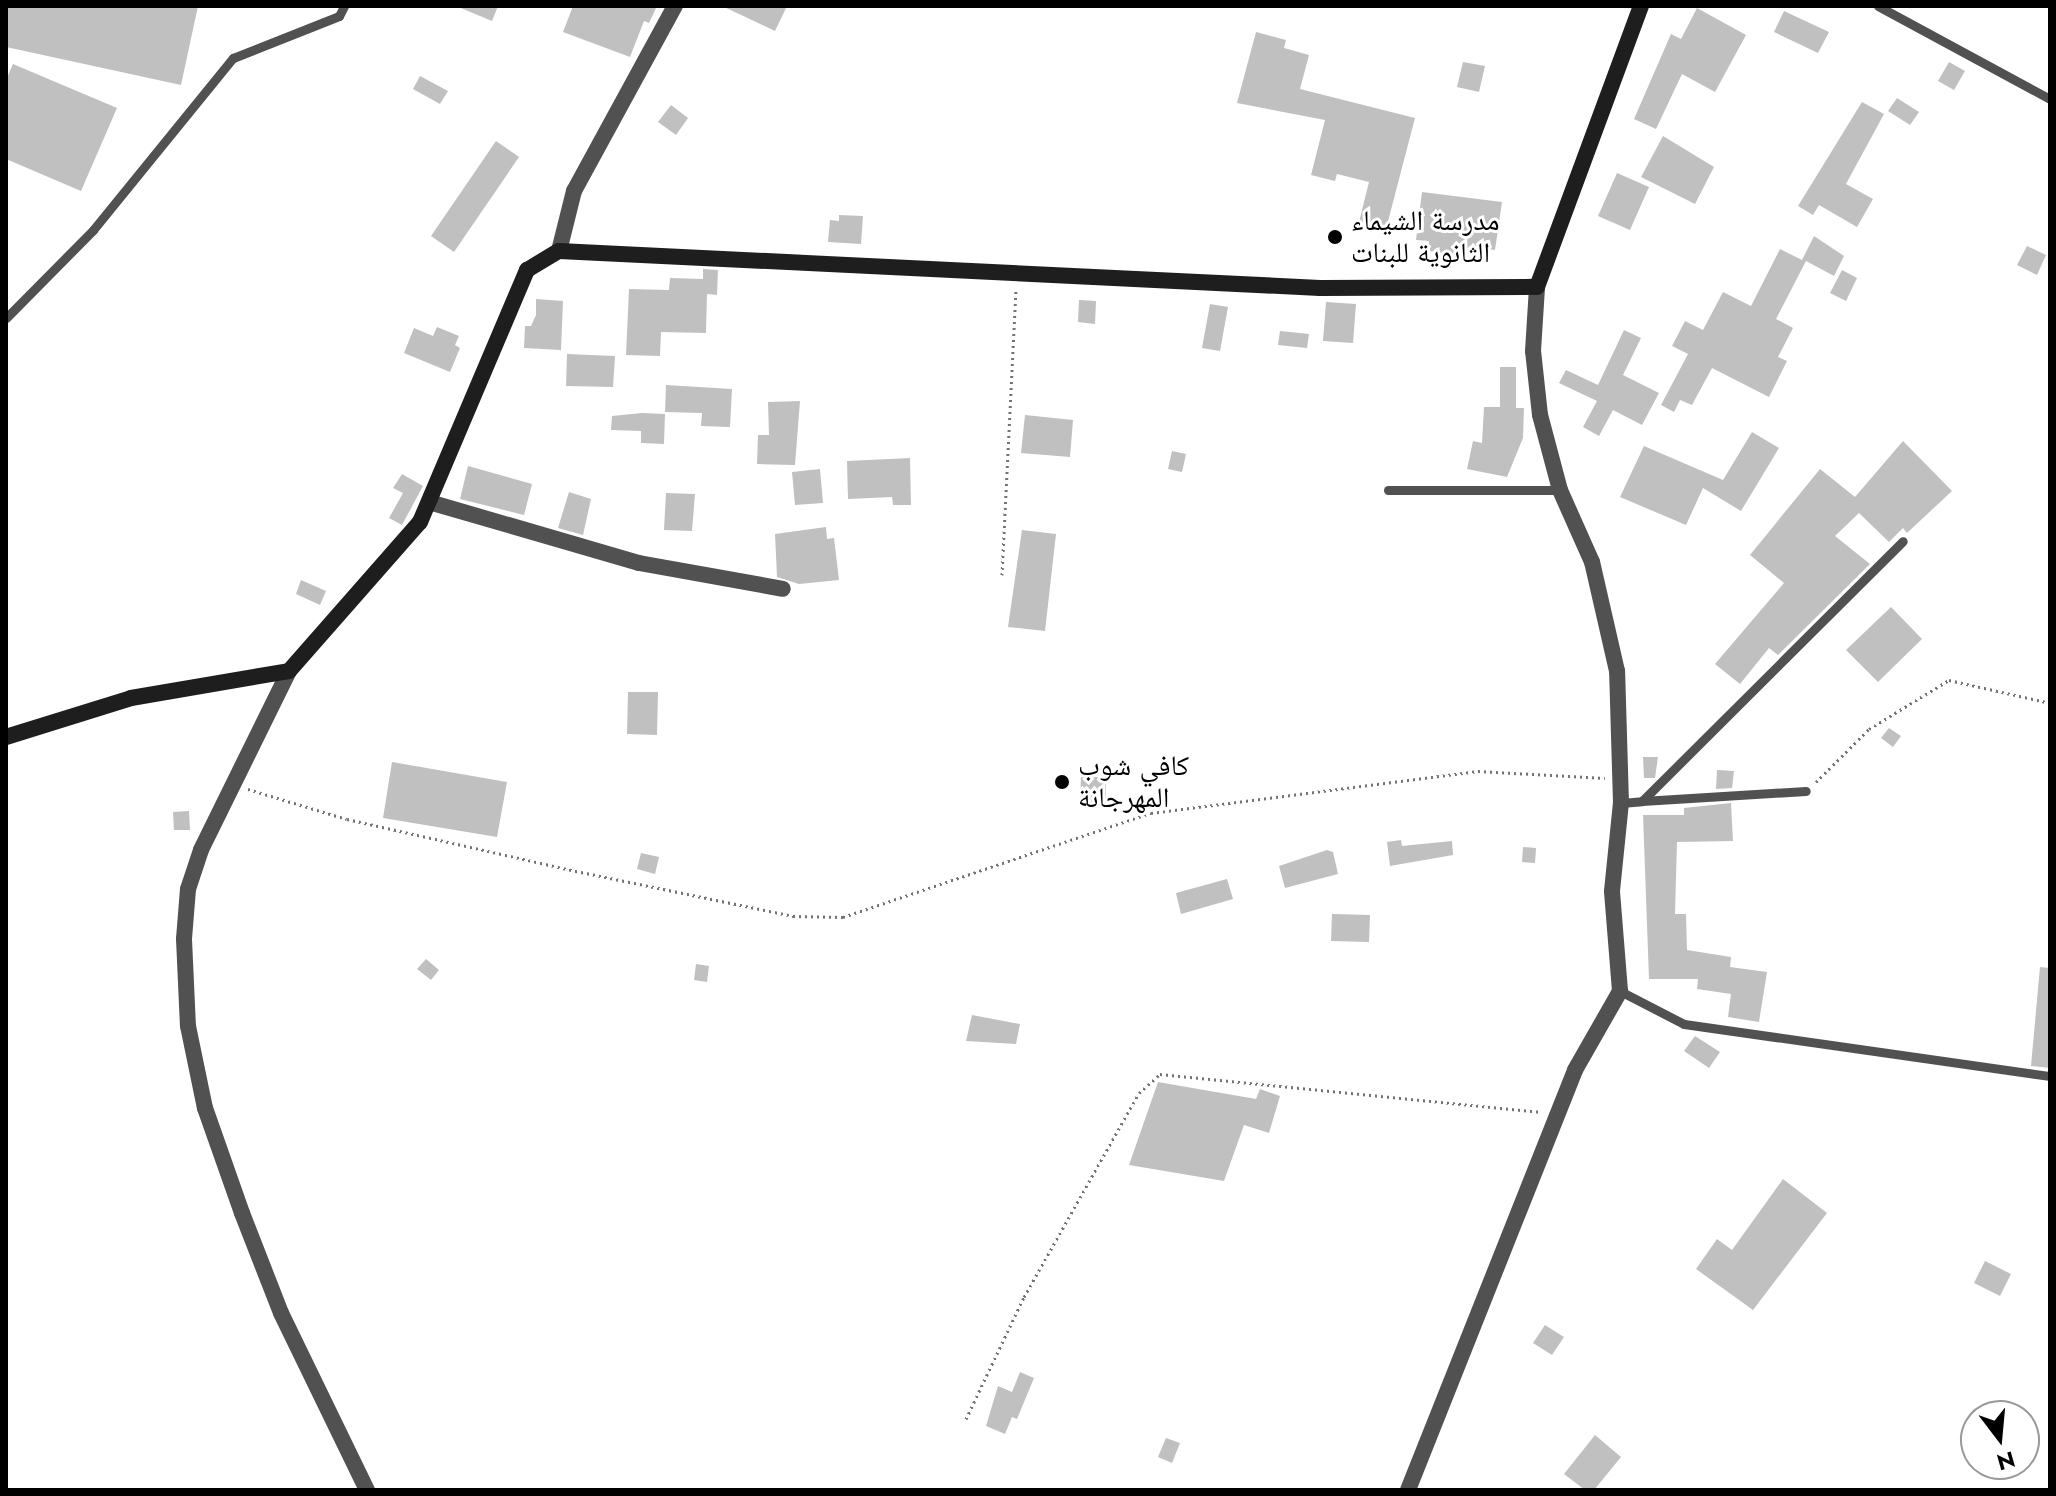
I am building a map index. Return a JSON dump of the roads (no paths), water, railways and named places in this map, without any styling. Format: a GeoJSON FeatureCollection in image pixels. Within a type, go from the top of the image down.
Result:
{"type":"FeatureCollection","features":[{"type":"Feature","properties":{"kind":"street"},"geometry":{"type":"LineString","coordinates":[[559,251],[574,191],[675,6]]}},
{"type":"Feature","properties":{"kind":"street"},"geometry":{"type":"LineString","coordinates":[[1409,1489],[1575,1070],[1620,991],[1612,891],[1621,803],[1617,671],[1592,562],[1560,490],[1540,415],[1533,351],[1537,287],[1641,6]]}},
{"type":"Feature","properties":{"kind":"street"},"geometry":{"type":"LineString","coordinates":[[367,1490],[281,1313],[205,1108],[188,1026],[184,939],[188,889],[201,850],[237,785],[289,671],[420,522],[527,270],[559,251],[1320,288],[1537,287]]}},
{"type":"Feature","properties":{"kind":"street"},"geometry":{"type":"LineString","coordinates":[[429,502],[640,563],[783,589]]}},
{"type":"Feature","properties":{"kind":"street"},"geometry":{"type":"LineString","coordinates":[[6,737],[131,698],[289,671]]}},
{"type":"Feature","properties":{"kind":"lane"},"geometry":{"type":"LineString","coordinates":[[6,318],[93,230],[233,58],[339,16],[344,6]]}},
{"type":"Feature","properties":{"kind":"lane"},"geometry":{"type":"LineString","coordinates":[[1878,6],[2050,99]]}},
{"type":"Feature","properties":{"kind":"lane"},"geometry":{"type":"LineString","coordinates":[[1388,490],[1560,490]]}},
{"type":"Feature","properties":{"kind":"lane"},"geometry":{"type":"LineString","coordinates":[[1642,801],[1903,541]]}},
{"type":"Feature","properties":{"kind":"lane"},"geometry":{"type":"LineString","coordinates":[[1621,803],[1806,791]]}},
{"type":"Feature","properties":{"kind":"lane"},"geometry":{"type":"LineString","coordinates":[[1620,991],[1684,1024],[2050,1076]]}},
{"type":"Feature","properties":{"kind":"place","name":"مدرسة الشيماء الثانوية للبنات"},"geometry":{"type":"Point","coordinates":[1335,237]}},
{"type":"Feature","properties":{"kind":"place","name":"كافي شوب المهرجانة"},"geometry":{"type":"Point","coordinates":[1062,782]}}]}
